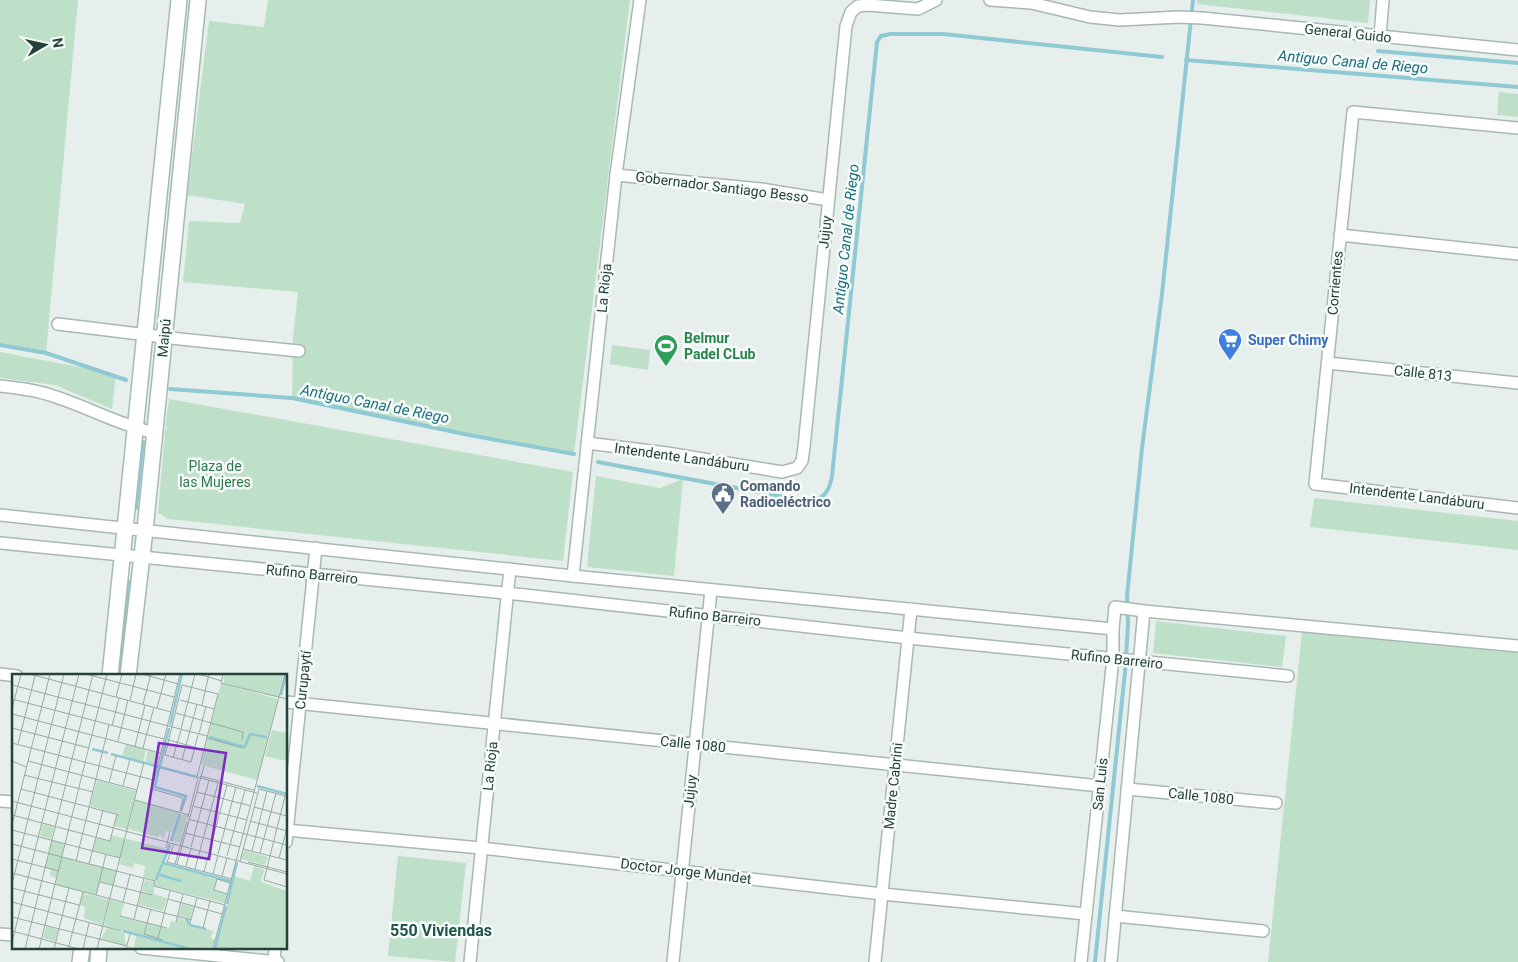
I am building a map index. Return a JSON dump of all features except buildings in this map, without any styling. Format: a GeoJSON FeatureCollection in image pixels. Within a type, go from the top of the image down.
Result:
{"type":"FeatureCollection","features":[{"type":"Feature","properties":{"kind":"street","name":"Maipú"},"geometry":{"type":"LineString","coordinates":[[110,674],[179,0]]}},
{"type":"Feature","properties":{"kind":"street","name":"Maipú"},"geometry":{"type":"LineString","coordinates":[[128,674],[145,530],[198,0]]}},
{"type":"Feature","properties":{"kind":"street","name":"La Rioja"},"geometry":{"type":"LineString","coordinates":[[573,576],[616,175],[628,99],[640,0]]}},
{"type":"Feature","properties":{"kind":"street","name":"Jujuy"},"geometry":{"type":"LineString","coordinates":[[802,461],[846,26],[852,12],[858,6],[868,4],[918,9],[936,0]]}},
{"type":"Feature","properties":{"kind":"street","name":"General Guido"},"geometry":{"type":"LineString","coordinates":[[990,0],[1031,3],[1090,17],[1120,20],[1198,18],[1518,50]]}},
{"type":"Feature","properties":{"kind":"street"},"geometry":{"type":"LineString","coordinates":[[1380,36],[1383,0]]}},
{"type":"Feature","properties":{"kind":"street","name":"Corrientes"},"geometry":{"type":"LineString","coordinates":[[1315,484],[1353,112],[1518,128]]}},
{"type":"Feature","properties":{"kind":"street"},"geometry":{"type":"LineString","coordinates":[[164,141],[184,143]]}},
{"type":"Feature","properties":{"kind":"street","name":"Gobernador Santiago Besso"},"geometry":{"type":"LineString","coordinates":[[616,175],[761,189],[828,200]]}},
{"type":"Feature","properties":{"kind":"street"},"geometry":{"type":"LineString","coordinates":[[1340,235],[1518,254]]}},
{"type":"Feature","properties":{"kind":"street"},"geometry":{"type":"LineString","coordinates":[[58,324],[164,338],[299,351]]}},
{"type":"Feature","properties":{"kind":"street","name":"Calle 813"},"geometry":{"type":"LineString","coordinates":[[1328,363],[1518,383]]}},
{"type":"Feature","properties":{"kind":"street"},"geometry":{"type":"LineString","coordinates":[[0,386],[32,390],[54,396],[135,428],[155,433]]}},
{"type":"Feature","properties":{"kind":"street","name":"Intendente Landáburu"},"geometry":{"type":"LineString","coordinates":[[587,444],[667,453],[782,472],[797,468],[802,461]]}},
{"type":"Feature","properties":{"kind":"street","name":"Intendente Landáburu"},"geometry":{"type":"LineString","coordinates":[[1315,484],[1518,508]]}},
{"type":"Feature","properties":{"kind":"street"},"geometry":{"type":"LineString","coordinates":[[0,514],[125,528]]}},
{"type":"Feature","properties":{"kind":"street","name":"Rufino Barreiro"},"geometry":{"type":"LineString","coordinates":[[125,528],[573,576],[1113,629]]}},
{"type":"Feature","properties":{"kind":"street"},"geometry":{"type":"LineString","coordinates":[[0,542],[122,555]]}},
{"type":"Feature","properties":{"kind":"street","name":"Curupaytí"},"geometry":{"type":"LineString","coordinates":[[288,824],[316,548]]}},
{"type":"Feature","properties":{"kind":"street","name":"Rufino Barreiro"},"geometry":{"type":"LineString","coordinates":[[122,555],[1288,676]]}},
{"type":"Feature","properties":{"kind":"street","name":"La Rioja"},"geometry":{"type":"LineString","coordinates":[[470,962],[510,569]]}},
{"type":"Feature","properties":{"kind":"street","name":"Jujuy"},"geometry":{"type":"LineString","coordinates":[[674,962],[710,590]]}},
{"type":"Feature","properties":{"kind":"street","name":"San Luis"},"geometry":{"type":"LineString","coordinates":[[1081,962],[1113,658],[1115,607],[1144,611],[1111,962]]}},
{"type":"Feature","properties":{"kind":"street","name":"Madre Cabrini"},"geometry":{"type":"LineString","coordinates":[[875,962],[912,609]]}},
{"type":"Feature","properties":{"kind":"street"},"geometry":{"type":"LineString","coordinates":[[1144,611],[1518,646]]}},
{"type":"Feature","properties":{"kind":"street","name":"Calle 1080"},"geometry":{"type":"LineString","coordinates":[[288,702],[1100,786]]}},
{"type":"Feature","properties":{"kind":"street","name":"Calle 1080"},"geometry":{"type":"LineString","coordinates":[[1127,789],[1276,803]]}},
{"type":"Feature","properties":{"kind":"street","name":"Doctor Jorge Mundet"},"geometry":{"type":"LineString","coordinates":[[288,834],[482,848],[882,894],[1086,914]]}},
{"type":"Feature","properties":{"kind":"street"},"geometry":{"type":"LineString","coordinates":[[1115,916],[1263,931]]}},
{"type":"Feature","properties":{"kind":"street"},"geometry":{"type":"LineString","coordinates":[[160,950],[278,962]]}},
{"type":"Feature","properties":{"kind":"green space"},"geometry":{"type":"Polygon","coordinates":[[[0,0],[78,0],[46,353],[0,345],[0,0]]]}},
{"type":"Feature","properties":{"kind":"green space"},"geometry":{"type":"Polygon","coordinates":[[[268,0],[630,0],[574,454],[292,398],[293,338],[298,292],[183,282],[189,221],[240,223],[245,204],[187,195],[209,21],[264,27],[268,0]]]}},
{"type":"Feature","properties":{"kind":"green space"},"geometry":{"type":"Polygon","coordinates":[[[1197,0],[1370,0],[1368,23],[1197,4],[1197,0]]]}},
{"type":"Feature","properties":{"kind":"green space"},"geometry":{"type":"Polygon","coordinates":[[[1499,92],[1518,94],[1518,117],[1497,115],[1499,92]]]}},
{"type":"Feature","properties":{"kind":"green space"},"geometry":{"type":"Polygon","coordinates":[[[612,345],[650,350],[648,370],[610,364],[612,345]]]}},
{"type":"Feature","properties":{"kind":"green space"},"geometry":{"type":"Polygon","coordinates":[[[0,352],[116,374],[112,409],[55,385],[0,378],[0,352]]]}},
{"type":"Feature","properties":{"kind":"green space","name":"Plaza de las Mujeres"},"geometry":{"type":"Polygon","coordinates":[[[169,399],[573,472],[563,561],[168,519],[158,513],[165,430],[170,424],[165,428],[169,399]]]}},
{"type":"Feature","properties":{"kind":"green space"},"geometry":{"type":"Polygon","coordinates":[[[596,476],[660,488],[683,479],[674,576],[587,567],[596,476]]]}},
{"type":"Feature","properties":{"kind":"green space"},"geometry":{"type":"Polygon","coordinates":[[[1314,498],[1518,521],[1518,550],[1310,527],[1314,498]]]}},
{"type":"Feature","properties":{"kind":"green space"},"geometry":{"type":"Polygon","coordinates":[[[1156,621],[1286,636],[1282,667],[1153,653],[1156,621]]]}},
{"type":"Feature","properties":{"kind":"green space"},"geometry":{"type":"Polygon","coordinates":[[[1302,632],[1518,653],[1518,962],[1268,962],[1302,632]]]}},
{"type":"Feature","properties":{"kind":"green space"},"geometry":{"type":"Polygon","coordinates":[[[398,856],[466,863],[455,962],[388,956],[398,856]]]}},
{"type":"Feature","properties":{"kind":"waterway"},"geometry":{"type":"LineString","coordinates":[[1095,962],[1125,672],[1128,625],[1127,596],[1142,448],[1162,294],[1193,0]]}},
{"type":"Feature","properties":{"kind":"waterway","name":"Antiguo Canal de Riego"},"geometry":{"type":"LineString","coordinates":[[598,462],[800,500],[820,498],[827,491],[832,476],[877,42],[881,36],[890,34],[943,34],[1162,57]]}},
{"type":"Feature","properties":{"kind":"waterway"},"geometry":{"type":"LineString","coordinates":[[1378,51],[1518,63]]}},
{"type":"Feature","properties":{"kind":"waterway","name":"Antiguo Canal de Riego"},"geometry":{"type":"LineString","coordinates":[[1186,60],[1518,87]]}},
{"type":"Feature","properties":{"kind":"waterway","name":"Antiguo Canal de Riego"},"geometry":{"type":"LineString","coordinates":[[0,345],[46,353],[126,380]]}},
{"type":"Feature","properties":{"kind":"waterway","name":"Antiguo Canal de Riego"},"geometry":{"type":"LineString","coordinates":[[170,389],[292,398],[469,435],[574,454]]}},
{"type":"Feature","properties":{"kind":"waterway"},"geometry":{"type":"LineString","coordinates":[[136,508],[143,442]]}},
{"type":"Feature","properties":{"kind":"waterway"},"geometry":{"type":"LineString","coordinates":[[119,674],[128,581]]}},
{"type":"Feature","properties":{"kind":"place","name":"Super Chimy"},"geometry":{"type":"Point","coordinates":[1230,361]}},
{"type":"Feature","properties":{"kind":"place","name":"Belmur Padel CLub"},"geometry":{"type":"Point","coordinates":[666,367]}},
{"type":"Feature","properties":{"kind":"place","name":"Comando Radioeléctrico"},"geometry":{"type":"Point","coordinates":[723,515]}},
{"type":"Feature","properties":{"kind":"district","name":"550 Viviendas"},"geometry":{"type":"Point","coordinates":[441,930]}}]}
